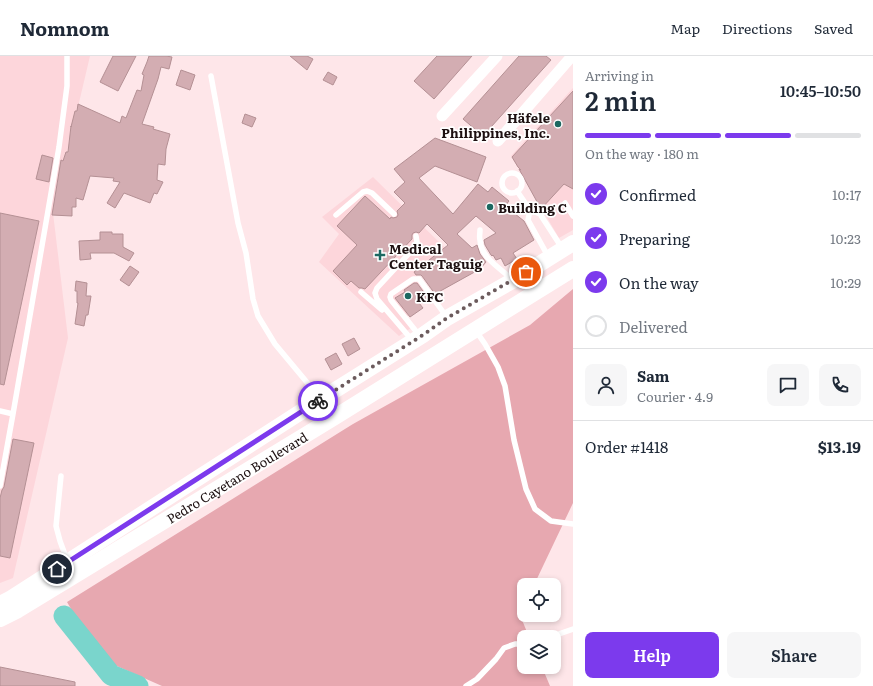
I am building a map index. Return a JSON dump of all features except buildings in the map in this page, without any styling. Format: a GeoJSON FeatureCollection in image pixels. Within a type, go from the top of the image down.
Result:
{"type":"FeatureCollection","features":[{"type":"Feature","properties":{"kind":"main road","name":"Pedro Cayetano Boulevard"},"geometry":{"type":"LineString","coordinates":[[0,604],[10,600],[447,318],[514,280],[568,246]]}},
{"type":"Feature","properties":{"kind":"main road","name":"Pedro Cayetano Boulevard"},"geometry":{"type":"LineString","coordinates":[[0,619],[18,610],[328,422],[573,269]]}},
{"type":"Feature","properties":{"kind":"main road"},"geometry":{"type":"LineString","coordinates":[[416,339],[426,361]]}},
{"type":"Feature","properties":{"kind":"street"},"geometry":{"type":"LineString","coordinates":[[442,116],[496,56]]}},
{"type":"Feature","properties":{"kind":"street"},"geometry":{"type":"LineString","coordinates":[[498,141],[567,58]]}},
{"type":"Feature","properties":{"kind":"lane"},"geometry":{"type":"LineString","coordinates":[[0,486],[59,147],[67,86],[67,56]]}},
{"type":"Feature","properties":{"kind":"lane"},"geometry":{"type":"LineString","coordinates":[[211,76],[238,223],[249,267],[253,299],[258,316],[275,344],[321,399]]}},
{"type":"Feature","properties":{"kind":"lane"},"geometry":{"type":"LineString","coordinates":[[336,215],[363,192],[367,191],[372,193],[394,214]]}},
{"type":"Feature","properties":{"kind":"lane"},"geometry":{"type":"LineString","coordinates":[[517,191],[530,210],[540,214],[568,246]]}},
{"type":"Feature","properties":{"kind":"lane"},"geometry":{"type":"LineString","coordinates":[[565,203],[573,216]]}},
{"type":"Feature","properties":{"kind":"lane"},"geometry":{"type":"LineString","coordinates":[[530,210],[528,220],[549,258]]}},
{"type":"Feature","properties":{"kind":"lane"},"geometry":{"type":"LineString","coordinates":[[480,230],[482,250],[489,259],[514,280]]}},
{"type":"Feature","properties":{"kind":"lane"},"geometry":{"type":"LineString","coordinates":[[397,322],[377,299],[375,293],[377,288],[414,248],[417,242],[416,236]]}},
{"type":"Feature","properties":{"kind":"lane"},"geometry":{"type":"LineString","coordinates":[[416,339],[390,297],[391,294],[413,279],[419,279],[447,318]]}},
{"type":"Feature","properties":{"kind":"lane"},"geometry":{"type":"LineString","coordinates":[[361,292],[416,339]]}},
{"type":"Feature","properties":{"kind":"lane"},"geometry":{"type":"LineString","coordinates":[[475,330],[498,367],[505,386],[514,440],[526,489],[535,509],[551,521],[573,524]]}},
{"type":"Feature","properties":{"kind":"lane"},"geometry":{"type":"LineString","coordinates":[[0,411],[13,414]]}},
{"type":"Feature","properties":{"kind":"lane"},"geometry":{"type":"LineString","coordinates":[[61,476],[56,526],[68,562]]}},
{"type":"Feature","properties":{"kind":"lane"},"geometry":{"type":"LineString","coordinates":[[561,633],[573,629]]}},
{"type":"Feature","properties":{"kind":"lane"},"geometry":{"type":"LineString","coordinates":[[466,686],[477,679],[504,648],[517,644]]}},
{"type":"Feature","properties":{"kind":"shaded area"},"geometry":{"type":"Polygon","coordinates":[[[0,56],[90,56],[53,213],[68,338],[13,578],[0,583],[0,56]]]}},
{"type":"Feature","properties":{"kind":"shaded area","name":"Häfele Philippines, Inc."},"geometry":{"type":"Polygon","coordinates":[[[573,88],[573,230],[559,238],[511,156],[573,88]]]}},
{"type":"Feature","properties":{"kind":"shaded area","name":"Medical Center Taguig"},"geometry":{"type":"Polygon","coordinates":[[[373,177],[445,248],[414,272],[433,295],[404,319],[411,328],[399,336],[319,262],[339,234],[322,217],[373,177]]]}},
{"type":"Feature","properties":{"kind":"shaded area"},"geometry":{"type":"Polygon","coordinates":[[[573,289],[573,503],[537,578],[517,578],[517,622],[523,622],[526,630],[517,630],[517,674],[545,674],[550,686],[162,686],[110,663],[89,640],[67,602],[353,424],[530,325],[573,289]]]}},
{"type":"Feature","properties":{"kind":"waterway"},"geometry":{"type":"LineString","coordinates":[[64,616],[111,675],[138,686]]}},
{"type":"Feature","properties":{"kind":"way so far"},"geometry":{"type":"LineString","coordinates":[[318,401],[423,335],[447,318],[526,272]]}},
{"type":"Feature","properties":{"kind":"place","name":"Häfele Philippines, Inc."},"geometry":{"type":"Point","coordinates":[558,124]}},
{"type":"Feature","properties":{"kind":"place","name":"Building C"},"geometry":{"type":"Point","coordinates":[490,207]}},
{"type":"Feature","properties":{"kind":"place","name":"Medical Center Taguig"},"geometry":{"type":"Point","coordinates":[380,255]}},
{"type":"Feature","properties":{"kind":"place","name":"KFC"},"geometry":{"type":"Point","coordinates":[408,296]}},
{"type":"Feature","properties":{"kind":"route"},"geometry":{"type":"LineString","coordinates":[[57,569],[318,401]]}}]}
